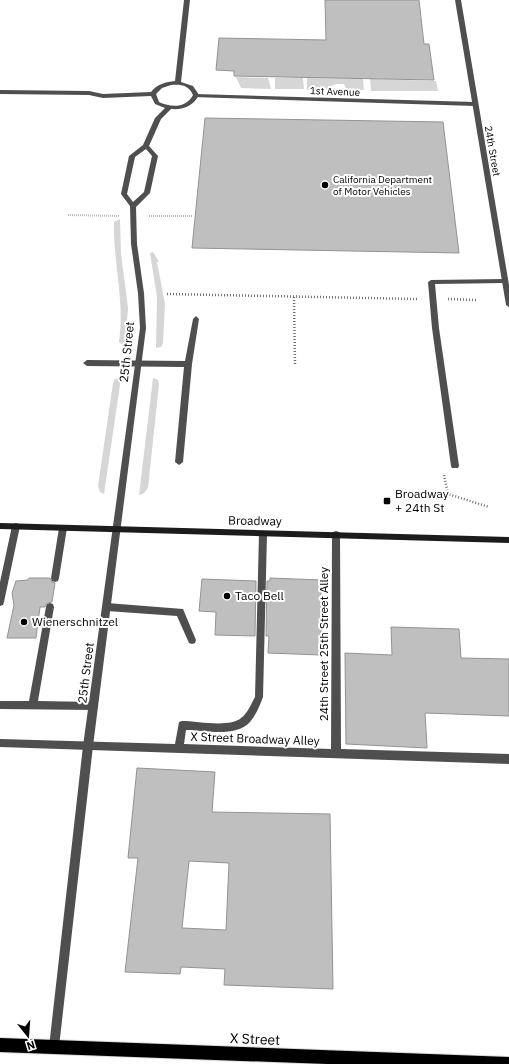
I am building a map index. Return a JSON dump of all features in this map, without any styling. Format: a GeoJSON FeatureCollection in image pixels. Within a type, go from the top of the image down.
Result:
{"type":"FeatureCollection","features":[{"type":"Feature","properties":{"kind":"main road","name":"Broadway"},"geometry":{"type":"LineString","coordinates":[[0,526],[263,534],[336,534],[509,540]]}},
{"type":"Feature","properties":{"kind":"main road","name":"X Street"},"geometry":{"type":"LineString","coordinates":[[0,1045],[509,1064]]}},
{"type":"Feature","properties":{"kind":"street"},"geometry":{"type":"LineString","coordinates":[[178,83],[187,0]]}},
{"type":"Feature","properties":{"kind":"street","name":"24th Street"},"geometry":{"type":"LineString","coordinates":[[458,0],[507,281],[509,304]]}},
{"type":"Feature","properties":{"kind":"street"},"geometry":{"type":"LineString","coordinates":[[0,92],[89,93],[102,96],[153,94],[160,87],[178,83],[191,87],[195,91],[195,96],[190,104],[169,108],[157,103],[153,94]]}},
{"type":"Feature","properties":{"kind":"street","name":"1st Avenue"},"geometry":{"type":"LineString","coordinates":[[195,96],[475,104]]}},
{"type":"Feature","properties":{"kind":"street","name":"25th Street"},"geometry":{"type":"LineString","coordinates":[[54,1047],[88,746],[143,328],[142,293],[134,244],[133,206],[124,194],[132,156],[146,146],[158,118],[169,108]]}},
{"type":"Feature","properties":{"kind":"street"},"geometry":{"type":"LineString","coordinates":[[133,206],[147,193],[155,156],[146,146]]}},
{"type":"Feature","properties":{"kind":"street"},"geometry":{"type":"LineString","coordinates":[[454,466],[449,416],[435,327],[431,282],[507,281]]}},
{"type":"Feature","properties":{"kind":"street"},"geometry":{"type":"LineString","coordinates":[[179,462],[188,364],[196,319]]}},
{"type":"Feature","properties":{"kind":"street"},"geometry":{"type":"LineString","coordinates":[[87,363],[188,364]]}},
{"type":"Feature","properties":{"kind":"street"},"geometry":{"type":"LineString","coordinates":[[0,602],[16,526]]}},
{"type":"Feature","properties":{"kind":"street"},"geometry":{"type":"LineString","coordinates":[[55,578],[63,528]]}},
{"type":"Feature","properties":{"kind":"street"},"geometry":{"type":"LineString","coordinates":[[179,749],[182,724],[228,727],[242,723],[252,711],[259,696],[263,534]]}},
{"type":"Feature","properties":{"kind":"street","name":"24th Street 25th Street Alley"},"geometry":{"type":"LineString","coordinates":[[336,534],[336,754]]}},
{"type":"Feature","properties":{"kind":"street"},"geometry":{"type":"LineString","coordinates":[[107,606],[180,612],[192,640]]}},
{"type":"Feature","properties":{"kind":"street"},"geometry":{"type":"LineString","coordinates":[[33,705],[50,607]]}},
{"type":"Feature","properties":{"kind":"street"},"geometry":{"type":"LineString","coordinates":[[0,705],[94,706]]}},
{"type":"Feature","properties":{"kind":"street","name":"X Street Broadway Alley"},"geometry":{"type":"LineString","coordinates":[[0,743],[509,759]]}},
{"type":"Feature","properties":{"kind":"path"},"geometry":{"type":"LineString","coordinates":[[68,216],[120,216]]}},
{"type":"Feature","properties":{"kind":"path"},"geometry":{"type":"LineString","coordinates":[[148,216],[192,216]]}},
{"type":"Feature","properties":{"kind":"path"},"geometry":{"type":"LineString","coordinates":[[167,294],[417,299]]}},
{"type":"Feature","properties":{"kind":"path"},"geometry":{"type":"LineString","coordinates":[[294,297],[295,366]]}},
{"type":"Feature","properties":{"kind":"path"},"geometry":{"type":"LineString","coordinates":[[443,299],[476,300]]}},
{"type":"Feature","properties":{"kind":"path"},"geometry":{"type":"LineString","coordinates":[[444,472],[448,494],[489,506]]}},
{"type":"Feature","properties":{"kind":"shaded area"},"geometry":{"type":"Polygon","coordinates":[[[236,77],[268,78],[271,89],[241,88],[236,77]]]}},
{"type":"Feature","properties":{"kind":"shaded area"},"geometry":{"type":"Polygon","coordinates":[[[275,78],[303,78],[304,89],[275,89],[275,78]]]}},
{"type":"Feature","properties":{"kind":"shaded area"},"geometry":{"type":"Polygon","coordinates":[[[307,78],[363,79],[364,90],[347,90],[344,84],[336,84],[329,87],[329,90],[307,90],[307,78]]]}},
{"type":"Feature","properties":{"kind":"shaded area"},"geometry":{"type":"Polygon","coordinates":[[[370,79],[436,81],[438,91],[371,91],[370,79]]]}},
{"type":"Feature","properties":{"kind":"shaded area"},"geometry":{"type":"Polygon","coordinates":[[[120,219],[121,254],[128,308],[125,347],[119,342],[121,311],[114,237],[114,222],[120,219]]]}},
{"type":"Feature","properties":{"kind":"shaded area"},"geometry":{"type":"Polygon","coordinates":[[[153,252],[159,262],[157,262],[165,304],[163,343],[161,347],[156,348],[157,297],[150,253],[153,252]]]}},
{"type":"Feature","properties":{"kind":"shaded area"},"geometry":{"type":"Polygon","coordinates":[[[121,378],[104,494],[100,492],[98,486],[113,383],[115,379],[121,378]]]}},
{"type":"Feature","properties":{"kind":"shaded area"},"geometry":{"type":"Polygon","coordinates":[[[153,378],[158,380],[159,384],[148,488],[144,493],[139,495],[153,378]]]}},
{"type":"Feature","properties":{"kind":"building"},"geometry":{"type":"Polygon","coordinates":[[[325,0],[419,0],[424,44],[429,44],[434,80],[234,76],[234,71],[216,70],[219,38],[326,40],[325,0]]]}},
{"type":"Feature","properties":{"kind":"building","name":"California Department of Motor Vehicles"},"geometry":{"type":"Polygon","coordinates":[[[205,118],[443,122],[459,253],[192,248],[205,118]]]}},
{"type":"Feature","properties":{"kind":"building","name":"Wienerschnitzel"},"geometry":{"type":"Polygon","coordinates":[[[29,578],[50,578],[52,582],[55,583],[52,602],[47,603],[45,607],[40,607],[36,638],[7,638],[14,605],[12,593],[16,581],[28,580],[29,578]]]}},
{"type":"Feature","properties":{"kind":"building"},"geometry":{"type":"Polygon","coordinates":[[[270,578],[321,580],[321,655],[268,653],[269,636],[266,636],[267,581],[270,581],[270,578]]]}},
{"type":"Feature","properties":{"kind":"building","name":"Taco Bell"},"geometry":{"type":"Polygon","coordinates":[[[202,579],[256,581],[255,636],[215,635],[216,612],[199,611],[202,579]]]}},
{"type":"Feature","properties":{"kind":"building"},"geometry":{"type":"Polygon","coordinates":[[[391,627],[459,629],[461,658],[509,659],[509,716],[425,713],[427,748],[346,744],[345,653],[392,655],[391,627]]]}},
{"type":"Feature","properties":{"kind":"building"},"geometry":{"type":"Polygon","coordinates":[[[137,768],[215,772],[212,812],[330,814],[333,989],[224,985],[225,969],[181,967],[180,974],[125,972],[138,858],[128,858],[137,768]],[[189,861],[182,928],[226,930],[229,863],[189,861]]]}},
{"type":"Feature","properties":{"kind":"place","name":"California Department of Motor Vehicles"},"geometry":{"type":"Point","coordinates":[325,185]}},
{"type":"Feature","properties":{"kind":"place","name":"Broadway + 24th St"},"geometry":{"type":"Point","coordinates":[387,501]}},
{"type":"Feature","properties":{"kind":"place","name":"Taco Bell"},"geometry":{"type":"Point","coordinates":[227,596]}},
{"type":"Feature","properties":{"kind":"place","name":"Wienerschnitzel"},"geometry":{"type":"Point","coordinates":[24,622]}}]}
